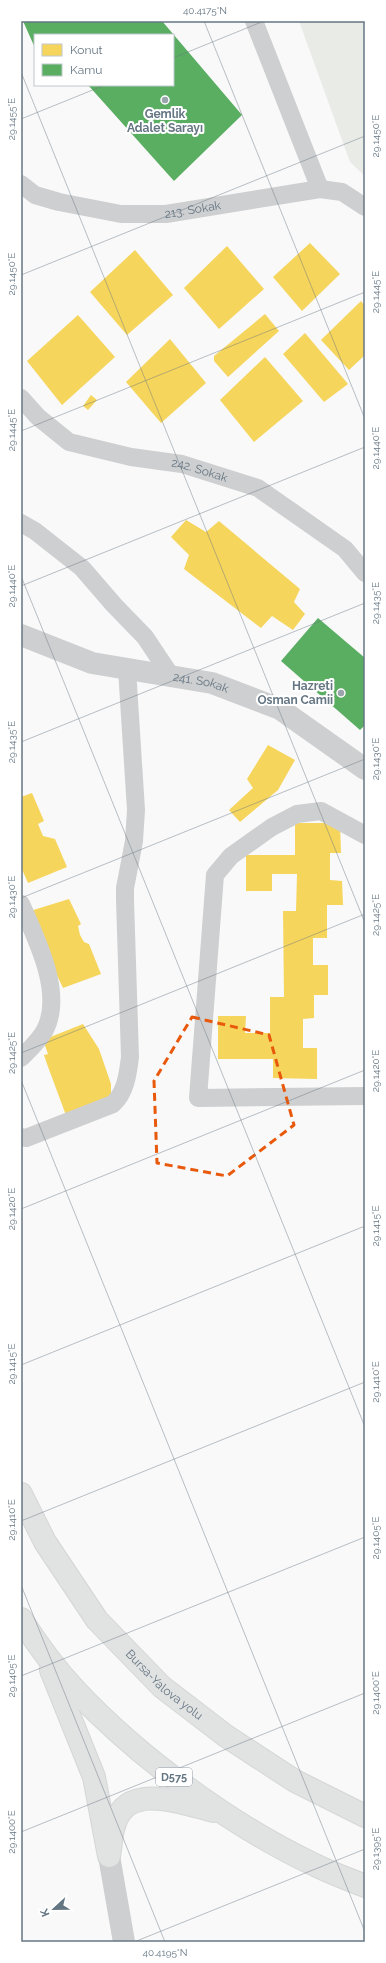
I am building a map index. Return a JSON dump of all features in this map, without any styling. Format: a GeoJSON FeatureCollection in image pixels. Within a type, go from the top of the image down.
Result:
{"type":"FeatureCollection","features":[{"type":"Feature","properties":{"kind":"highway","name":"Bursa-Yalova yolu"},"geometry":{"type":"LineString","coordinates":[[21,1494],[45,1542],[96,1620],[162,1687],[226,1736],[295,1781],[365,1816]]}},
{"type":"Feature","properties":{"kind":"highway","name":"D575"},"geometry":{"type":"LineString","coordinates":[[21,1619],[76,1691],[131,1743],[183,1784],[242,1825],[314,1865],[365,1886]]}},
{"type":"Feature","properties":{"kind":"highway"},"geometry":{"type":"LineString","coordinates":[[43,1649],[94,1777],[109,1856]]}},
{"type":"Feature","properties":{"kind":"highway"},"geometry":{"type":"LineString","coordinates":[[109,1856],[115,1823],[124,1807],[132,1801],[148,1798],[163,1799],[226,1814]]}},
{"type":"Feature","properties":{"kind":"street"},"geometry":{"type":"LineString","coordinates":[[254,21],[320,189]]}},
{"type":"Feature","properties":{"kind":"street","name":"213. Sokak"},"geometry":{"type":"LineString","coordinates":[[21,184],[35,195],[59,202],[121,214],[166,214],[320,189],[342,192],[365,207]]}},
{"type":"Feature","properties":{"kind":"street","name":"242. Sokak"},"geometry":{"type":"LineString","coordinates":[[21,398],[38,417],[69,442],[131,457],[182,464],[258,488],[345,549],[365,573]]}},
{"type":"Feature","properties":{"kind":"street"},"geometry":{"type":"LineString","coordinates":[[21,522],[35,530],[82,568],[114,605],[145,637],[171,676]]}},
{"type":"Feature","properties":{"kind":"street","name":"241. Sokak"},"geometry":{"type":"LineString","coordinates":[[21,635],[92,663],[212,683],[280,709],[365,769]]}},
{"type":"Feature","properties":{"kind":"street"},"geometry":{"type":"LineString","coordinates":[[21,1138],[26,1138],[113,1104],[118,1100],[127,1076],[130,1057],[125,894],[133,854],[136,810],[127,669]]}},
{"type":"Feature","properties":{"kind":"street"},"geometry":{"type":"LineString","coordinates":[[365,835],[321,811],[297,814],[272,827],[231,856],[215,875],[198,1098],[365,1096]]}},
{"type":"Feature","properties":{"kind":"street"},"geometry":{"type":"LineString","coordinates":[[21,904],[43,953],[50,988],[50,1010],[45,1029],[35,1044],[21,1058]]}},
{"type":"Feature","properties":{"kind":"street"},"geometry":{"type":"LineString","coordinates":[[109,1856],[124,1942]]}},
{"type":"Feature","properties":{"kind":"highlighted area"},"geometry":{"type":"Polygon","coordinates":[[[192,1017],[269,1035],[294,1125],[227,1176],[157,1163],[154,1081],[192,1017]]]}},
{"type":"Feature","properties":{"kind":"shaded area"},"geometry":{"type":"Polygon","coordinates":[[[299,21],[365,21],[365,176],[350,162],[299,21]]]}},
{"type":"Feature","properties":{"kind":"building: Konut"},"geometry":{"type":"Polygon","coordinates":[[[310,243],[340,274],[302,311],[273,277],[310,243]]]}},
{"type":"Feature","properties":{"kind":"building: Konut"},"geometry":{"type":"Polygon","coordinates":[[[227,246],[264,289],[219,329],[184,288],[227,246]]]}},
{"type":"Feature","properties":{"kind":"building: Konut"},"geometry":{"type":"Polygon","coordinates":[[[135,250],[173,295],[127,335],[90,292],[135,250]]]}},
{"type":"Feature","properties":{"kind":"building: Konut"},"geometry":{"type":"Polygon","coordinates":[[[361,301],[365,306],[365,355],[349,370],[321,340],[361,301]]]}},
{"type":"Feature","properties":{"kind":"building: Konut"},"geometry":{"type":"Polygon","coordinates":[[[265,314],[279,331],[228,377],[214,361],[214,356],[265,314]]]}},
{"type":"Feature","properties":{"kind":"building: Konut"},"geometry":{"type":"Polygon","coordinates":[[[78,315],[115,357],[62,405],[27,361],[78,315]]]}},
{"type":"Feature","properties":{"kind":"building: Konut"},"geometry":{"type":"Polygon","coordinates":[[[305,333],[348,384],[324,402],[283,354],[305,333]]]}},
{"type":"Feature","properties":{"kind":"building: Konut"},"geometry":{"type":"Polygon","coordinates":[[[170,339],[206,383],[161,423],[126,382],[170,339]]]}},
{"type":"Feature","properties":{"kind":"building: Konut"},"geometry":{"type":"Polygon","coordinates":[[[265,357],[303,401],[254,442],[220,400],[265,357]]]}},
{"type":"Feature","properties":{"kind":"building: Konut"},"geometry":{"type":"Polygon","coordinates":[[[91,395],[97,400],[88,410],[83,406],[91,395]]]}},
{"type":"Feature","properties":{"kind":"building: Konut"},"geometry":{"type":"Polygon","coordinates":[[[186,520],[206,532],[219,521],[300,589],[294,602],[305,614],[293,630],[272,616],[261,628],[184,569],[189,555],[171,537],[186,520]]]}},
{"type":"Feature","properties":{"kind":"building: Konut"},"geometry":{"type":"Polygon","coordinates":[[[268,745],[295,760],[278,790],[240,822],[229,810],[253,788],[247,779],[268,745]]]}},
{"type":"Feature","properties":{"kind":"building: Konut"},"geometry":{"type":"Polygon","coordinates":[[[32,793],[44,821],[38,824],[43,836],[55,839],[67,867],[28,883],[21,867],[21,797],[32,793]]]}},
{"type":"Feature","properties":{"kind":"building: Konut"},"geometry":{"type":"Polygon","coordinates":[[[295,823],[340,823],[341,853],[330,853],[330,880],[342,881],[343,905],[327,905],[327,938],[313,938],[313,965],[328,965],[328,995],[314,995],[314,1018],[303,1019],[303,1048],[317,1048],[317,1079],[273,1078],[273,1059],[218,1059],[218,1016],[246,1016],[245,1033],[270,1033],[270,997],[284,997],[283,911],[296,911],[297,874],[272,874],[272,891],[246,891],[246,855],[295,855],[295,823]]]}},
{"type":"Feature","properties":{"kind":"building: Konut"},"geometry":{"type":"Polygon","coordinates":[[[69,899],[81,924],[78,926],[80,935],[84,942],[89,944],[101,974],[63,988],[27,912],[69,899]]]}},
{"type":"Feature","properties":{"kind":"building: Konut"},"geometry":{"type":"Polygon","coordinates":[[[83,1024],[99,1049],[111,1084],[111,1100],[67,1118],[44,1055],[48,1054],[43,1040],[83,1024]]]}},
{"type":"Feature","properties":{"kind":"building: Kamu","name":"Gemlik Adalet Sarayı"},"geometry":{"type":"Polygon","coordinates":[[[23,21],[162,21],[173,34],[34,34],[34,46],[23,21]]]}},
{"type":"Feature","properties":{"kind":"building: Kamu","name":"Gemlik Adalet Sarayı"},"geometry":{"type":"Polygon","coordinates":[[[174,35],[242,115],[174,181],[89,86],[174,86],[174,35]]]}},
{"type":"Feature","properties":{"kind":"building: Kamu","name":"Hazreti Osman Camii"},"geometry":{"type":"Polygon","coordinates":[[[318,618],[365,658],[365,725],[360,730],[281,661],[318,618]]]}},
{"type":"Feature","properties":{"kind":"place","name":"Gemlik Adalet Sarayı"},"geometry":{"type":"Point","coordinates":[165,100]}},
{"type":"Feature","properties":{"kind":"place","name":"Hazreti Osman Camii"},"geometry":{"type":"Point","coordinates":[341,693]}}]}
